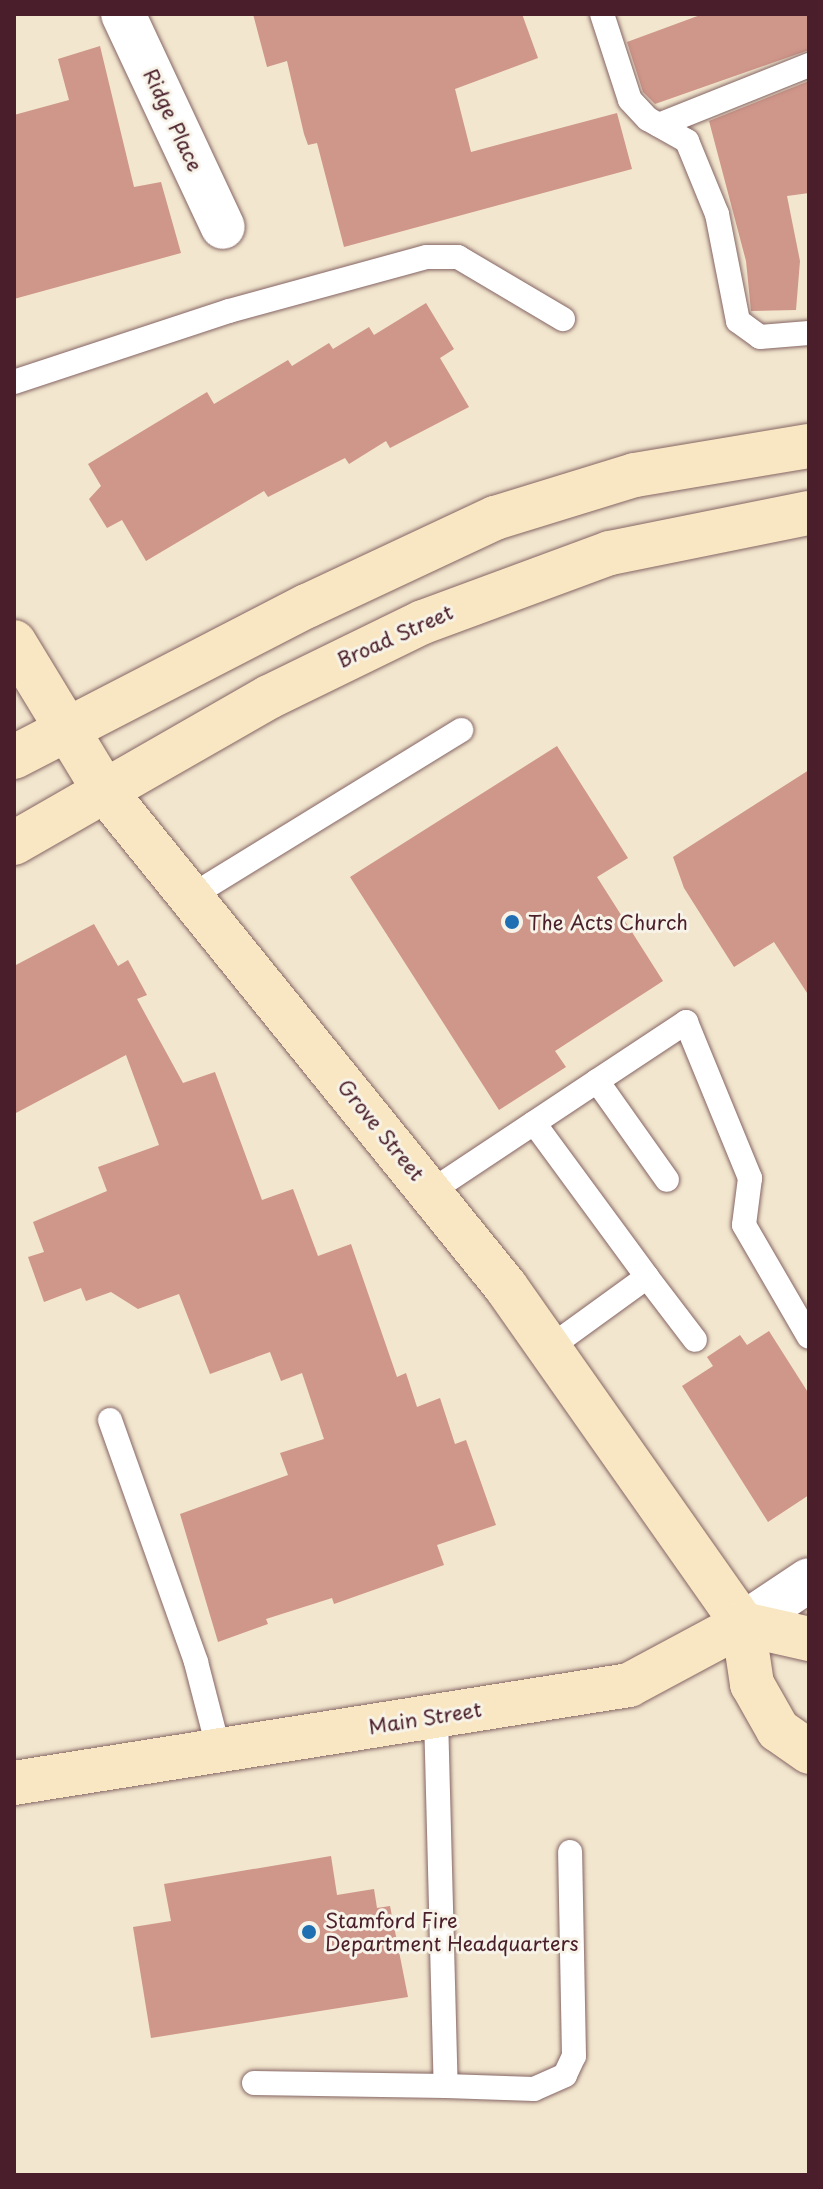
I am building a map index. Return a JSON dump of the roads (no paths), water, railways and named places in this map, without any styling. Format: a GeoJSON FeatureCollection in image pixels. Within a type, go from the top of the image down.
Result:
{"type":"FeatureCollection","features":[{"type":"Feature","properties":{"kind":"main road"},"geometry":{"type":"LineString","coordinates":[[14,757],[307,606],[495,518],[635,475],[809,446]]}},
{"type":"Feature","properties":{"kind":"main road","name":"Broad Street"},"geometry":{"type":"LineString","coordinates":[[14,843],[339,660],[437,617],[610,553],[809,513]]}},
{"type":"Feature","properties":{"kind":"main road","name":"Grove Street"},"geometry":{"type":"LineString","coordinates":[[14,642],[104,790],[193,895],[430,1192],[549,1348],[743,1624],[752,1684],[778,1730],[809,1752]]}},
{"type":"Feature","properties":{"kind":"main road"},"geometry":{"type":"LineString","coordinates":[[743,1624],[809,1639]]}},
{"type":"Feature","properties":{"kind":"main road","name":"Main Street"},"geometry":{"type":"LineString","coordinates":[[14,1783],[629,1685],[743,1624]]}},
{"type":"Feature","properties":{"kind":"street","name":"Ridge Place"},"geometry":{"type":"LineString","coordinates":[[123,14],[223,227]]}},
{"type":"Feature","properties":{"kind":"street","name":"Main Street"},"geometry":{"type":"LineString","coordinates":[[743,1624],[809,1580]]}},
{"type":"Feature","properties":{"kind":"lane"},"geometry":{"type":"LineString","coordinates":[[602,14],[630,100],[659,125],[687,141],[711,200],[738,321],[760,337],[809,333]]}},
{"type":"Feature","properties":{"kind":"lane"},"geometry":{"type":"LineString","coordinates":[[659,125],[809,65]]}},
{"type":"Feature","properties":{"kind":"lane"},"geometry":{"type":"LineString","coordinates":[[14,382],[229,311],[427,257],[458,257],[563,319]]}},
{"type":"Feature","properties":{"kind":"lane"},"geometry":{"type":"LineString","coordinates":[[193,895],[461,730]]}},
{"type":"Feature","properties":{"kind":"lane"},"geometry":{"type":"LineString","coordinates":[[430,1192],[686,1022],[750,1178],[744,1225],[809,1337]]}},
{"type":"Feature","properties":{"kind":"lane"},"geometry":{"type":"LineString","coordinates":[[597,1081],[667,1180]]}},
{"type":"Feature","properties":{"kind":"lane"},"geometry":{"type":"LineString","coordinates":[[534,1123],[695,1340]]}},
{"type":"Feature","properties":{"kind":"lane"},"geometry":{"type":"LineString","coordinates":[[549,1348],[647,1277]]}},
{"type":"Feature","properties":{"kind":"lane"},"geometry":{"type":"LineString","coordinates":[[110,1420],[196,1662],[219,1751]]}},
{"type":"Feature","properties":{"kind":"lane"},"geometry":{"type":"LineString","coordinates":[[436,1716],[446,2086]]}},
{"type":"Feature","properties":{"kind":"lane"},"geometry":{"type":"LineString","coordinates":[[254,2083],[534,2089],[565,2075],[574,2056],[570,1852]]}},
{"type":"Feature","properties":{"kind":"place","name":"The Acts Church"},"geometry":{"type":"Point","coordinates":[512,922]}},
{"type":"Feature","properties":{"kind":"place","name":"Stamford Fire Department Headquarters"},"geometry":{"type":"Point","coordinates":[309,1932]}}]}
